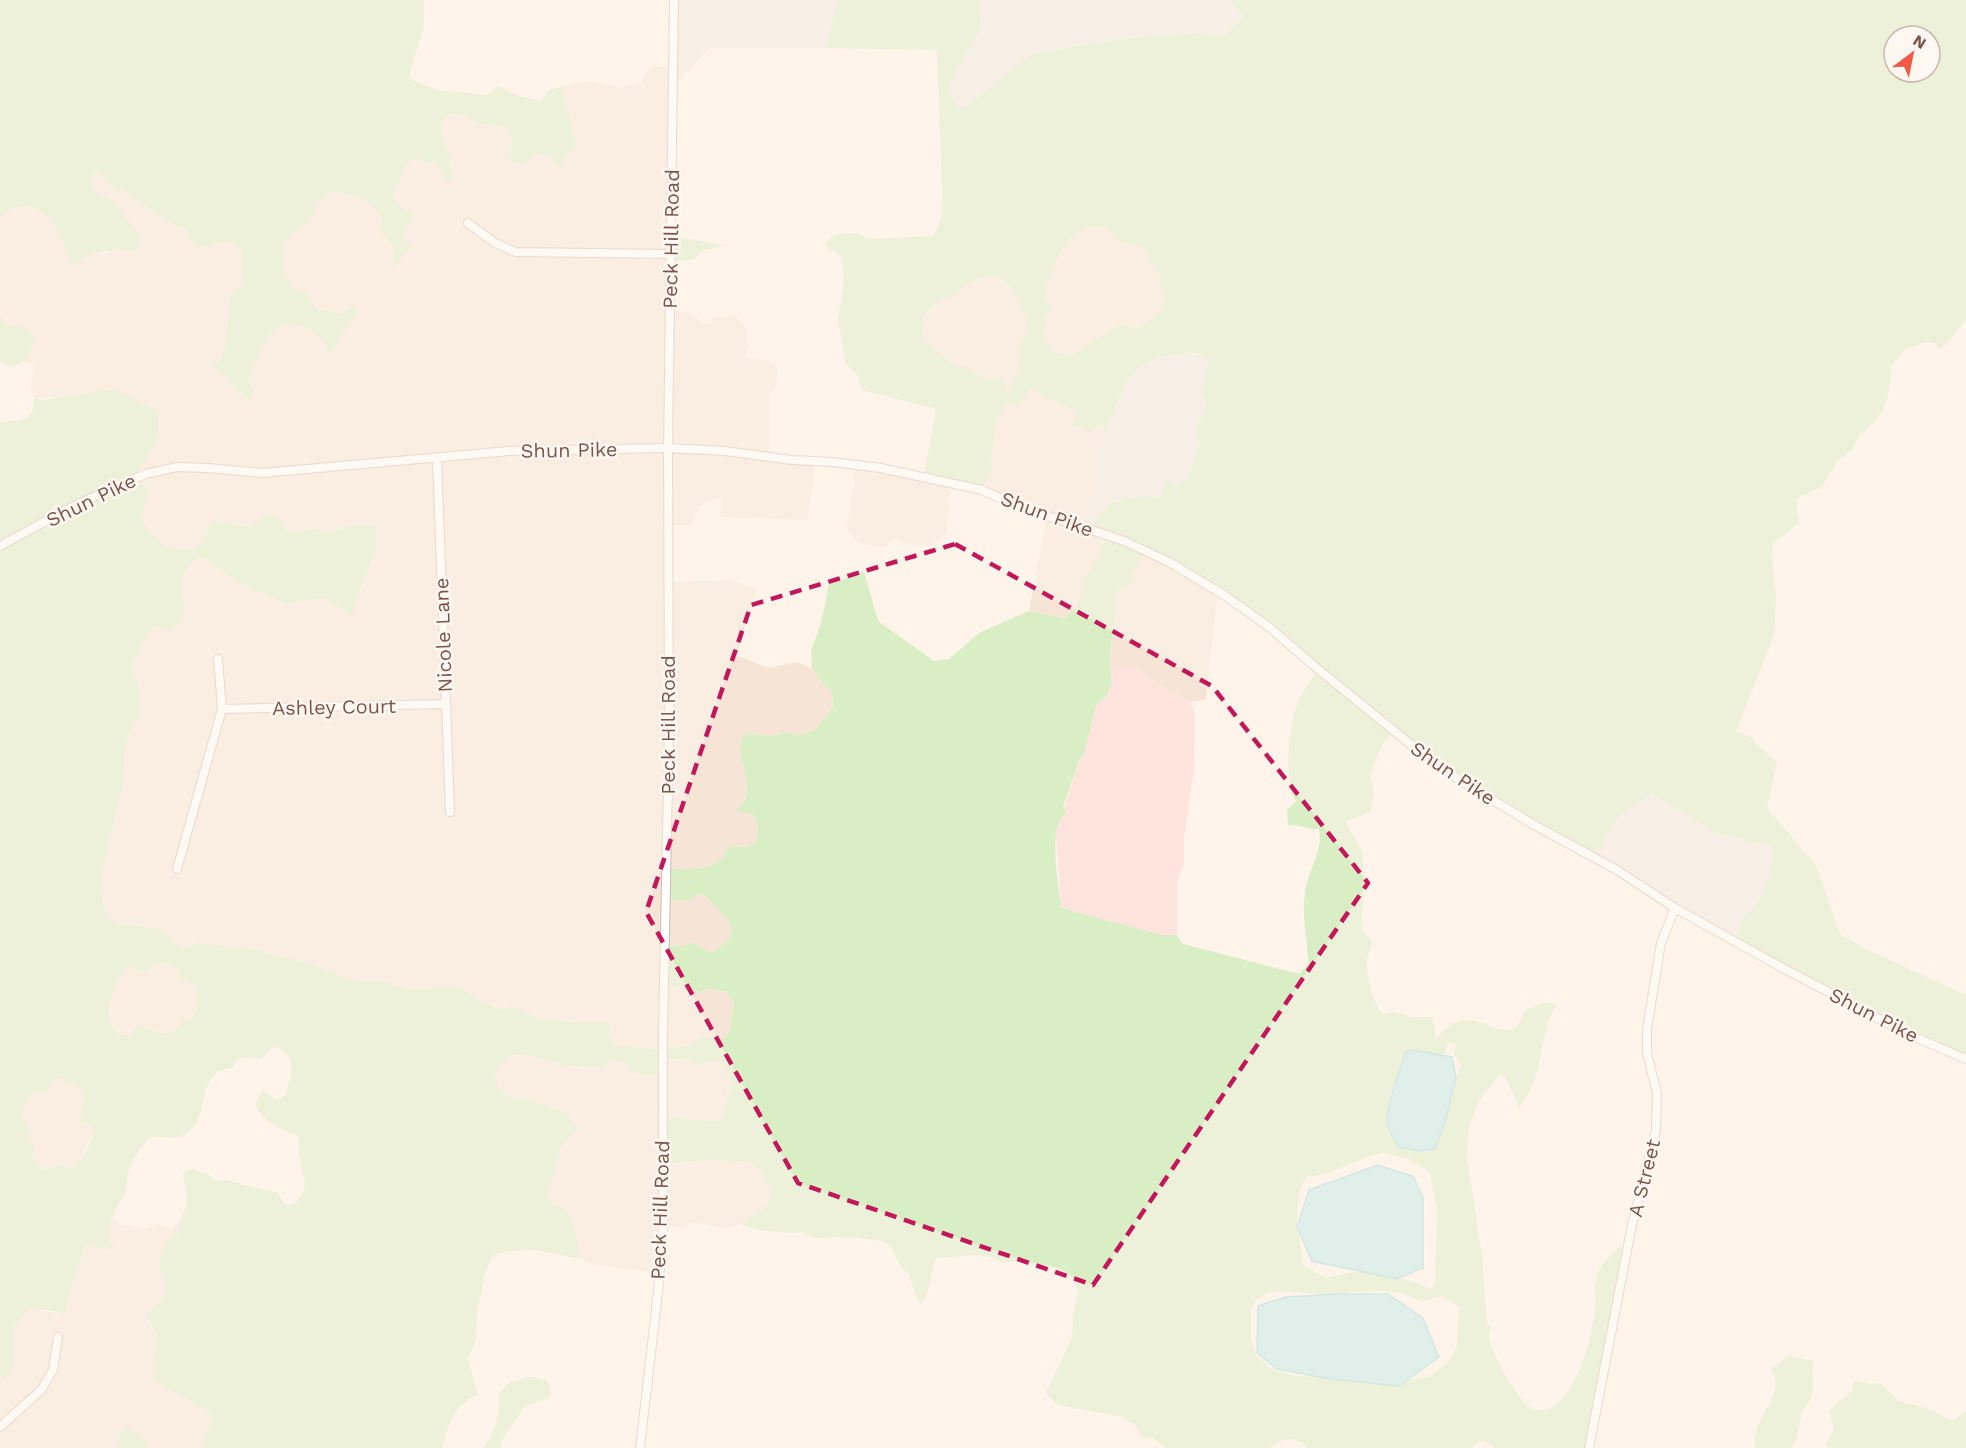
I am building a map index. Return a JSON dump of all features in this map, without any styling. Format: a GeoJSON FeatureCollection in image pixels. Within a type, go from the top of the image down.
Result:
{"type":"FeatureCollection","features":[{"type":"Feature","properties":{"kind":"street","name":"Peck Hill Road"},"geometry":{"type":"LineString","coordinates":[[640,1448],[663,1227],[663,1034],[669,732],[668,448],[674,0]]}},
{"type":"Feature","properties":{"kind":"street"},"geometry":{"type":"LineString","coordinates":[[468,223],[495,243],[516,252],[670,254]]}},
{"type":"Feature","properties":{"kind":"street","name":"Shun Pike"},"geometry":{"type":"LineString","coordinates":[[0,546],[66,510],[146,474],[177,467],[262,473],[558,449],[668,448],[725,451],[881,468],[982,490],[1026,510],[1124,542],[1169,562],[1224,595],[1269,627],[1441,769],[1536,826],[1617,870],[1675,908],[1860,1010],[1966,1059]]}},
{"type":"Feature","properties":{"kind":"street","name":"Nicole Lane"},"geometry":{"type":"LineString","coordinates":[[437,458],[450,812]]}},
{"type":"Feature","properties":{"kind":"street"},"geometry":{"type":"LineString","coordinates":[[177,869],[222,709],[218,659]]}},
{"type":"Feature","properties":{"kind":"street","name":"Ashley Court"},"geometry":{"type":"LineString","coordinates":[[222,709],[446,705]]}},
{"type":"Feature","properties":{"kind":"street","name":"A Street"},"geometry":{"type":"LineString","coordinates":[[1589,1448],[1632,1225],[1656,1130],[1657,1093],[1647,1053],[1647,1029],[1662,943],[1675,908]]}},
{"type":"Feature","properties":{"kind":"street"},"geometry":{"type":"LineString","coordinates":[[0,1427],[41,1390],[53,1370],[58,1337]]}},
{"type":"Feature","properties":{"kind":"highlighted area"},"geometry":{"type":"Polygon","coordinates":[[[955,544],[1212,686],[1368,883],[1093,1285],[798,1183],[646,912],[751,605],[955,544]]]}},
{"type":"Feature","properties":{"kind":"shaded area"},"geometry":{"type":"Polygon","coordinates":[[[675,0],[838,0],[828,40],[823,48],[709,48],[675,85],[675,0]]]}},
{"type":"Feature","properties":{"kind":"shaded area"},"geometry":{"type":"Polygon","coordinates":[[[979,0],[1231,0],[1244,18],[1224,35],[1195,33],[1154,35],[1062,48],[1028,56],[970,104],[956,108],[949,84],[981,29],[979,0]]]}},
{"type":"Feature","properties":{"kind":"shaded area"},"geometry":{"type":"Polygon","coordinates":[[[652,66],[673,68],[671,311],[691,313],[703,324],[711,324],[715,318],[734,315],[742,323],[746,330],[748,344],[745,358],[770,361],[777,368],[776,386],[769,393],[769,456],[814,464],[814,485],[808,519],[721,517],[721,496],[699,506],[691,525],[669,525],[671,582],[729,580],[756,589],[736,655],[769,668],[797,662],[812,668],[821,682],[832,692],[833,707],[815,730],[800,735],[784,733],[771,736],[746,733],[741,751],[747,780],[746,795],[737,812],[746,812],[755,816],[758,836],[755,843],[747,847],[728,846],[723,859],[713,866],[669,869],[697,894],[705,895],[728,920],[733,930],[729,939],[715,952],[707,951],[692,943],[684,946],[667,946],[666,986],[687,987],[700,993],[708,989],[726,992],[734,1003],[730,1031],[724,1038],[702,1037],[687,1046],[646,1049],[617,1046],[608,1035],[608,1023],[578,1023],[539,1018],[511,1005],[504,1010],[481,1003],[475,996],[461,988],[409,990],[383,981],[357,981],[304,962],[249,948],[192,943],[185,948],[172,942],[156,928],[117,924],[109,917],[104,907],[101,877],[123,782],[125,747],[132,724],[141,711],[139,692],[132,667],[147,634],[154,627],[172,629],[181,620],[185,609],[181,577],[198,558],[205,558],[235,580],[286,604],[325,599],[351,615],[374,561],[377,544],[350,526],[331,531],[310,528],[293,533],[283,528],[252,527],[212,521],[204,541],[191,550],[165,547],[142,520],[150,490],[134,478],[147,456],[159,412],[135,399],[33,398],[31,385],[34,367],[25,361],[36,341],[30,332],[6,325],[0,315],[0,217],[13,208],[31,206],[51,218],[74,266],[87,256],[97,253],[106,254],[119,247],[134,250],[117,206],[112,200],[97,194],[90,181],[95,171],[105,177],[117,190],[122,190],[175,226],[188,229],[189,235],[203,247],[213,243],[231,241],[243,251],[243,284],[230,298],[226,344],[220,361],[212,366],[223,374],[248,401],[252,367],[272,332],[284,324],[310,328],[320,335],[328,347],[342,313],[316,307],[306,293],[295,290],[285,275],[283,260],[285,240],[300,227],[309,223],[319,200],[332,191],[350,194],[373,204],[383,218],[386,236],[395,249],[392,267],[398,261],[409,211],[397,205],[393,198],[394,189],[401,182],[400,176],[403,168],[416,158],[429,163],[437,162],[443,178],[451,181],[451,153],[442,138],[440,123],[449,114],[463,113],[481,125],[502,126],[508,129],[512,136],[509,161],[527,160],[537,154],[551,158],[556,165],[576,143],[563,93],[565,86],[594,82],[619,88],[641,83],[652,66]]]}},
{"type":"Feature","properties":{"kind":"shaded area"},"geometry":{"type":"Polygon","coordinates":[[[1087,226],[1108,228],[1119,241],[1142,248],[1160,276],[1159,283],[1165,294],[1160,313],[1137,329],[1120,325],[1072,355],[1054,352],[1043,337],[1046,319],[1052,307],[1045,296],[1049,278],[1066,241],[1087,226]]]}},
{"type":"Feature","properties":{"kind":"shaded area"},"geometry":{"type":"Polygon","coordinates":[[[989,277],[1003,279],[1016,294],[1027,318],[1024,339],[1017,351],[1018,371],[1006,395],[996,379],[981,377],[967,367],[958,367],[929,346],[921,334],[923,319],[936,304],[973,280],[989,277]]]}},
{"type":"Feature","properties":{"kind":"shaded area"},"geometry":{"type":"Polygon","coordinates":[[[1177,353],[1201,354],[1209,361],[1207,405],[1195,432],[1201,439],[1188,478],[1157,498],[1144,495],[1141,499],[1120,504],[1094,530],[1081,525],[1099,483],[1102,463],[1099,447],[1121,392],[1136,369],[1151,361],[1177,353]]]}},
{"type":"Feature","properties":{"kind":"shaded area"},"geometry":{"type":"Polygon","coordinates":[[[1030,389],[1077,412],[1072,426],[1107,428],[1099,447],[1102,463],[1099,483],[1087,507],[1106,536],[1101,552],[1090,572],[1082,579],[1081,597],[1077,610],[1063,618],[1033,613],[1029,610],[1048,516],[982,489],[992,471],[990,456],[997,418],[1008,403],[1030,389]]]}},
{"type":"Feature","properties":{"kind":"shaded area"},"geometry":{"type":"Polygon","coordinates":[[[856,465],[952,484],[948,501],[950,508],[946,533],[931,546],[903,543],[894,538],[883,547],[861,544],[855,540],[847,528],[856,465]]]}},
{"type":"Feature","properties":{"kind":"shaded area"},"geometry":{"type":"Polygon","coordinates":[[[1146,551],[1218,591],[1206,699],[1190,702],[1159,685],[1134,667],[1109,668],[1117,593],[1146,551]]]}},
{"type":"Feature","properties":{"kind":"shaded area"},"geometry":{"type":"Polygon","coordinates":[[[1111,667],[1134,667],[1159,685],[1190,702],[1195,713],[1194,769],[1184,837],[1184,864],[1177,881],[1177,935],[1163,935],[1061,907],[1056,834],[1080,758],[1084,755],[1096,705],[1107,695],[1112,683],[1111,667]]]}},
{"type":"Feature","properties":{"kind":"shaded area"},"geometry":{"type":"Polygon","coordinates":[[[1652,793],[1714,831],[1769,846],[1774,852],[1769,878],[1762,895],[1755,907],[1744,917],[1734,939],[1594,856],[1620,815],[1652,793]]]}},
{"type":"Feature","properties":{"kind":"shaded area"},"geometry":{"type":"Polygon","coordinates":[[[155,963],[171,964],[196,986],[197,1012],[175,1032],[145,1029],[122,1035],[112,1027],[108,1019],[114,992],[121,975],[127,969],[134,968],[147,972],[155,963]]]}},
{"type":"Feature","properties":{"kind":"shaded area"},"geometry":{"type":"Polygon","coordinates":[[[528,1053],[582,1069],[589,1065],[601,1068],[609,1061],[630,1065],[686,1059],[698,1065],[709,1061],[720,1061],[728,1067],[732,1085],[727,1093],[726,1113],[718,1121],[666,1118],[665,1164],[688,1163],[703,1159],[749,1162],[770,1185],[771,1197],[761,1214],[732,1227],[722,1228],[690,1223],[682,1227],[663,1227],[659,1273],[592,1265],[580,1259],[576,1235],[567,1209],[553,1205],[548,1197],[561,1147],[579,1128],[568,1120],[568,1113],[556,1111],[552,1107],[527,1099],[505,1095],[497,1086],[494,1077],[504,1059],[528,1053]]]}},
{"type":"Feature","properties":{"kind":"shaded area"},"geometry":{"type":"Polygon","coordinates":[[[55,1079],[67,1080],[81,1086],[84,1091],[84,1110],[79,1120],[91,1124],[94,1132],[79,1162],[68,1168],[57,1165],[52,1169],[43,1169],[32,1159],[21,1112],[34,1091],[38,1091],[55,1079]]]}},
{"type":"Feature","properties":{"kind":"shaded area"},"geometry":{"type":"Polygon","coordinates":[[[184,1211],[177,1235],[171,1238],[160,1260],[159,1269],[166,1279],[162,1301],[156,1309],[147,1313],[149,1324],[157,1335],[153,1378],[208,1411],[212,1419],[201,1448],[149,1448],[145,1439],[125,1428],[118,1442],[121,1448],[0,1448],[0,1376],[5,1378],[13,1359],[13,1327],[23,1314],[29,1308],[64,1315],[72,1283],[87,1245],[111,1250],[115,1248],[108,1240],[113,1217],[121,1225],[130,1225],[142,1230],[159,1224],[170,1229],[179,1222],[184,1211]]]}},
{"type":"Feature","properties":{"kind":"green space"},"geometry":{"type":"Polygon","coordinates":[[[0,0],[424,0],[424,26],[408,79],[439,90],[487,95],[498,86],[516,95],[540,101],[549,90],[565,86],[563,93],[576,144],[561,165],[556,165],[551,158],[537,154],[525,164],[509,161],[512,139],[509,130],[499,126],[480,124],[464,114],[449,114],[440,124],[442,138],[451,153],[450,168],[453,177],[451,182],[443,178],[437,162],[429,163],[416,158],[404,168],[401,182],[394,189],[395,201],[414,216],[404,230],[404,238],[412,246],[392,269],[395,249],[386,236],[380,233],[383,218],[372,205],[361,198],[332,191],[319,200],[309,223],[300,227],[285,240],[283,260],[285,275],[295,290],[306,293],[315,307],[342,313],[354,306],[358,310],[330,354],[323,340],[309,329],[284,324],[272,332],[252,367],[249,382],[254,389],[251,403],[223,374],[211,366],[220,361],[226,344],[230,298],[243,284],[243,251],[232,241],[213,243],[203,248],[189,241],[187,229],[175,226],[122,190],[117,190],[105,177],[95,172],[91,181],[97,194],[112,200],[138,233],[136,252],[119,248],[90,255],[74,266],[51,218],[31,206],[13,208],[0,217],[0,0]]]}},
{"type":"Feature","properties":{"kind":"green space"},"geometry":{"type":"Polygon","coordinates":[[[838,0],[979,0],[981,29],[949,84],[956,108],[970,104],[1028,56],[1062,48],[1154,35],[1195,33],[1224,35],[1244,18],[1231,0],[1966,0],[1966,319],[1948,343],[1940,349],[1936,346],[1937,344],[1929,342],[1903,351],[1892,366],[1887,402],[1876,420],[1859,435],[1852,450],[1837,461],[1822,487],[1797,500],[1800,523],[1773,543],[1772,561],[1776,594],[1775,633],[1736,731],[1753,738],[1754,742],[1777,762],[1767,808],[1816,865],[1840,934],[1866,949],[1966,995],[1966,1058],[1923,1039],[1734,939],[1744,917],[1755,907],[1762,895],[1769,878],[1774,851],[1769,846],[1714,832],[1652,793],[1620,815],[1594,856],[1441,768],[1394,733],[1385,741],[1370,776],[1374,791],[1371,811],[1347,821],[1361,851],[1363,861],[1361,929],[1373,942],[1367,959],[1367,968],[1373,996],[1382,1014],[1395,1012],[1411,1017],[1432,1017],[1436,1038],[1450,1025],[1464,1021],[1479,1022],[1500,1029],[1515,1029],[1527,1009],[1546,1002],[1557,1004],[1546,1030],[1537,1071],[1527,1097],[1518,1109],[1518,1104],[1505,1077],[1500,1074],[1479,1101],[1469,1127],[1467,1155],[1482,1257],[1487,1324],[1491,1327],[1490,1343],[1513,1387],[1533,1409],[1541,1410],[1555,1406],[1571,1387],[1578,1374],[1592,1331],[1595,1287],[1600,1269],[1621,1246],[1622,1273],[1589,1448],[1495,1448],[1485,1441],[1477,1442],[1471,1448],[1308,1448],[1299,1441],[1289,1439],[1274,1444],[1270,1448],[1166,1448],[1153,1438],[1141,1437],[1136,1426],[1122,1417],[1057,1405],[1046,1393],[1072,1337],[1073,1313],[1078,1292],[1074,1279],[1065,1271],[1047,1265],[1018,1261],[1004,1263],[990,1257],[975,1255],[936,1258],[927,1294],[921,1304],[909,1275],[899,1263],[891,1247],[882,1241],[850,1237],[815,1238],[802,1232],[757,1230],[742,1225],[742,1222],[756,1215],[770,1200],[769,1186],[753,1165],[745,1161],[716,1160],[665,1164],[666,1118],[718,1121],[724,1112],[727,1095],[732,1085],[728,1067],[713,1062],[698,1065],[686,1059],[665,1060],[661,1076],[634,1073],[624,1063],[609,1061],[601,1068],[573,1067],[526,1055],[508,1058],[501,1065],[494,1077],[503,1093],[569,1113],[569,1120],[579,1128],[561,1147],[548,1197],[553,1205],[567,1209],[576,1235],[580,1259],[535,1250],[508,1251],[496,1254],[491,1259],[485,1273],[477,1312],[476,1341],[468,1359],[478,1394],[462,1405],[453,1416],[442,1448],[201,1448],[212,1419],[208,1411],[152,1378],[157,1335],[146,1313],[156,1307],[163,1295],[166,1279],[159,1269],[160,1260],[169,1238],[177,1235],[187,1201],[183,1174],[193,1168],[207,1173],[215,1181],[225,1180],[278,1193],[284,1203],[293,1205],[304,1189],[297,1135],[273,1124],[263,1116],[255,1104],[263,1091],[277,1100],[286,1095],[291,1062],[283,1051],[275,1046],[261,1059],[239,1058],[232,1068],[220,1071],[213,1077],[208,1085],[199,1117],[194,1126],[185,1134],[172,1138],[149,1137],[133,1160],[128,1173],[127,1189],[112,1217],[108,1240],[116,1248],[112,1250],[86,1245],[72,1283],[64,1315],[30,1308],[13,1327],[13,1365],[5,1379],[0,1376],[0,422],[22,420],[30,416],[28,413],[31,414],[34,406],[33,398],[44,400],[109,390],[124,393],[159,412],[159,436],[135,478],[150,490],[142,520],[165,547],[191,550],[204,541],[212,521],[251,527],[268,513],[278,517],[283,528],[293,533],[310,528],[331,531],[350,526],[375,526],[374,556],[352,615],[325,599],[286,604],[235,580],[205,558],[198,558],[181,577],[185,609],[181,620],[172,629],[154,627],[132,667],[139,692],[141,711],[132,724],[125,747],[123,782],[101,877],[104,907],[109,917],[117,924],[156,928],[168,936],[172,942],[185,948],[196,943],[249,948],[304,962],[357,981],[383,981],[409,990],[461,988],[475,996],[481,1003],[503,1010],[511,1005],[539,1018],[578,1023],[609,1023],[608,1035],[617,1046],[658,1049],[687,1046],[702,1037],[724,1038],[730,1031],[734,1003],[726,992],[708,989],[700,993],[687,987],[666,986],[667,946],[684,946],[692,942],[707,951],[714,952],[729,939],[732,930],[728,920],[705,895],[697,894],[689,901],[669,899],[669,869],[704,868],[719,861],[725,855],[728,846],[747,847],[755,843],[758,830],[755,816],[746,812],[736,812],[746,795],[747,787],[741,747],[746,733],[771,736],[784,733],[800,735],[815,730],[833,707],[832,692],[821,682],[812,668],[811,651],[821,623],[829,584],[864,572],[878,621],[934,661],[949,659],[979,633],[1029,611],[1064,618],[1075,610],[1079,602],[1082,579],[1094,565],[1106,537],[1094,530],[1099,515],[1109,502],[1120,503],[1123,495],[1141,499],[1144,495],[1157,498],[1163,494],[1165,481],[1176,485],[1188,478],[1201,439],[1195,432],[1207,405],[1200,393],[1209,361],[1202,355],[1187,352],[1158,358],[1136,370],[1122,390],[1107,428],[1098,426],[1090,432],[1084,428],[1072,426],[1077,412],[1030,389],[1018,405],[1008,403],[997,418],[991,456],[992,471],[982,489],[924,475],[936,409],[862,390],[856,373],[845,363],[838,318],[844,285],[842,258],[834,251],[827,249],[825,244],[835,234],[858,233],[868,239],[934,236],[943,213],[937,50],[823,48],[828,40],[838,0]],[[1087,226],[1066,241],[1049,278],[1045,296],[1052,307],[1046,319],[1043,337],[1054,352],[1072,355],[1120,325],[1137,329],[1160,313],[1165,294],[1159,283],[1160,276],[1142,248],[1119,241],[1108,228],[1087,226]],[[989,277],[967,284],[956,295],[946,297],[932,307],[925,315],[921,334],[929,346],[958,367],[967,367],[981,377],[996,379],[1002,375],[1007,394],[1018,371],[1017,351],[1024,339],[1027,318],[1016,294],[1003,279],[989,277]],[[1146,551],[1136,567],[1129,587],[1119,588],[1117,593],[1109,667],[1111,667],[1112,683],[1107,695],[1096,705],[1084,755],[1080,758],[1063,807],[1067,811],[1057,831],[1055,856],[1061,907],[1163,935],[1177,935],[1183,944],[1299,974],[1308,964],[1304,902],[1320,838],[1319,829],[1288,825],[1287,810],[1296,802],[1289,780],[1288,754],[1297,705],[1318,668],[1268,625],[1146,551]],[[155,963],[147,972],[130,968],[120,977],[109,1009],[109,1021],[121,1035],[131,1034],[139,1024],[157,1032],[170,1032],[180,1026],[182,1020],[190,1020],[197,1012],[196,986],[189,980],[180,978],[179,971],[172,964],[155,963]],[[1448,1042],[1444,1055],[1422,1052],[1407,1062],[1399,1072],[1391,1091],[1386,1122],[1388,1131],[1392,1137],[1408,1147],[1453,1084],[1461,1065],[1454,1054],[1456,1045],[1448,1042]],[[55,1079],[50,1083],[47,1092],[34,1091],[23,1109],[22,1121],[31,1129],[27,1136],[34,1146],[32,1159],[43,1169],[52,1169],[57,1165],[72,1167],[83,1156],[94,1132],[91,1124],[79,1120],[83,1111],[84,1096],[79,1086],[65,1080],[55,1079]],[[1385,1153],[1372,1155],[1326,1174],[1306,1177],[1298,1197],[1298,1231],[1303,1265],[1326,1278],[1347,1273],[1368,1272],[1406,1279],[1431,1289],[1435,1283],[1437,1212],[1430,1173],[1409,1159],[1385,1153]],[[1281,1291],[1268,1293],[1256,1300],[1251,1310],[1251,1340],[1257,1356],[1270,1368],[1294,1376],[1404,1380],[1427,1378],[1446,1364],[1457,1348],[1459,1307],[1442,1296],[1422,1302],[1402,1293],[1381,1291],[1333,1295],[1281,1291]]]}},
{"type":"Feature","properties":{"kind":"green space"},"geometry":{"type":"Polygon","coordinates":[[[672,235],[727,245],[704,250],[693,260],[672,261],[672,235]]]}},
{"type":"Feature","properties":{"kind":"green space"},"geometry":{"type":"Polygon","coordinates":[[[0,315],[7,325],[29,329],[36,341],[25,361],[12,367],[0,361],[0,315]]]}},
{"type":"Feature","properties":{"kind":"green space"},"geometry":{"type":"Polygon","coordinates":[[[1788,1356],[1813,1361],[1812,1397],[1802,1412],[1797,1437],[1791,1448],[1754,1448],[1758,1427],[1775,1391],[1775,1377],[1771,1369],[1788,1356]]]}},
{"type":"Feature","properties":{"kind":"green space"},"geometry":{"type":"Polygon","coordinates":[[[529,1377],[538,1378],[549,1384],[549,1397],[523,1408],[502,1440],[501,1448],[484,1448],[496,1422],[499,1408],[498,1394],[510,1382],[529,1377]]]}},
{"type":"Feature","properties":{"kind":"green space"},"geometry":{"type":"Polygon","coordinates":[[[1854,1381],[1880,1383],[1900,1402],[1924,1407],[1953,1421],[1966,1410],[1966,1448],[1827,1448],[1826,1444],[1834,1429],[1829,1411],[1852,1391],[1854,1381]]]}},
{"type":"Feature","properties":{"kind":"green space"},"geometry":{"type":"Polygon","coordinates":[[[126,1427],[145,1439],[149,1448],[121,1448],[118,1442],[120,1434],[126,1427]]]}},
{"type":"Feature","properties":{"kind":"water"},"geometry":{"type":"Polygon","coordinates":[[[1413,1050],[1452,1057],[1456,1078],[1446,1119],[1435,1149],[1419,1151],[1399,1147],[1388,1125],[1388,1107],[1397,1077],[1406,1052],[1413,1050]]]}},
{"type":"Feature","properties":{"kind":"water"},"geometry":{"type":"Polygon","coordinates":[[[1377,1165],[1413,1176],[1423,1197],[1423,1268],[1396,1279],[1312,1261],[1297,1227],[1309,1190],[1377,1165]]]}},
{"type":"Feature","properties":{"kind":"water"},"geometry":{"type":"Polygon","coordinates":[[[1388,1294],[1423,1318],[1439,1357],[1399,1386],[1330,1379],[1277,1369],[1257,1353],[1258,1306],[1285,1297],[1388,1294]]]}}]}
